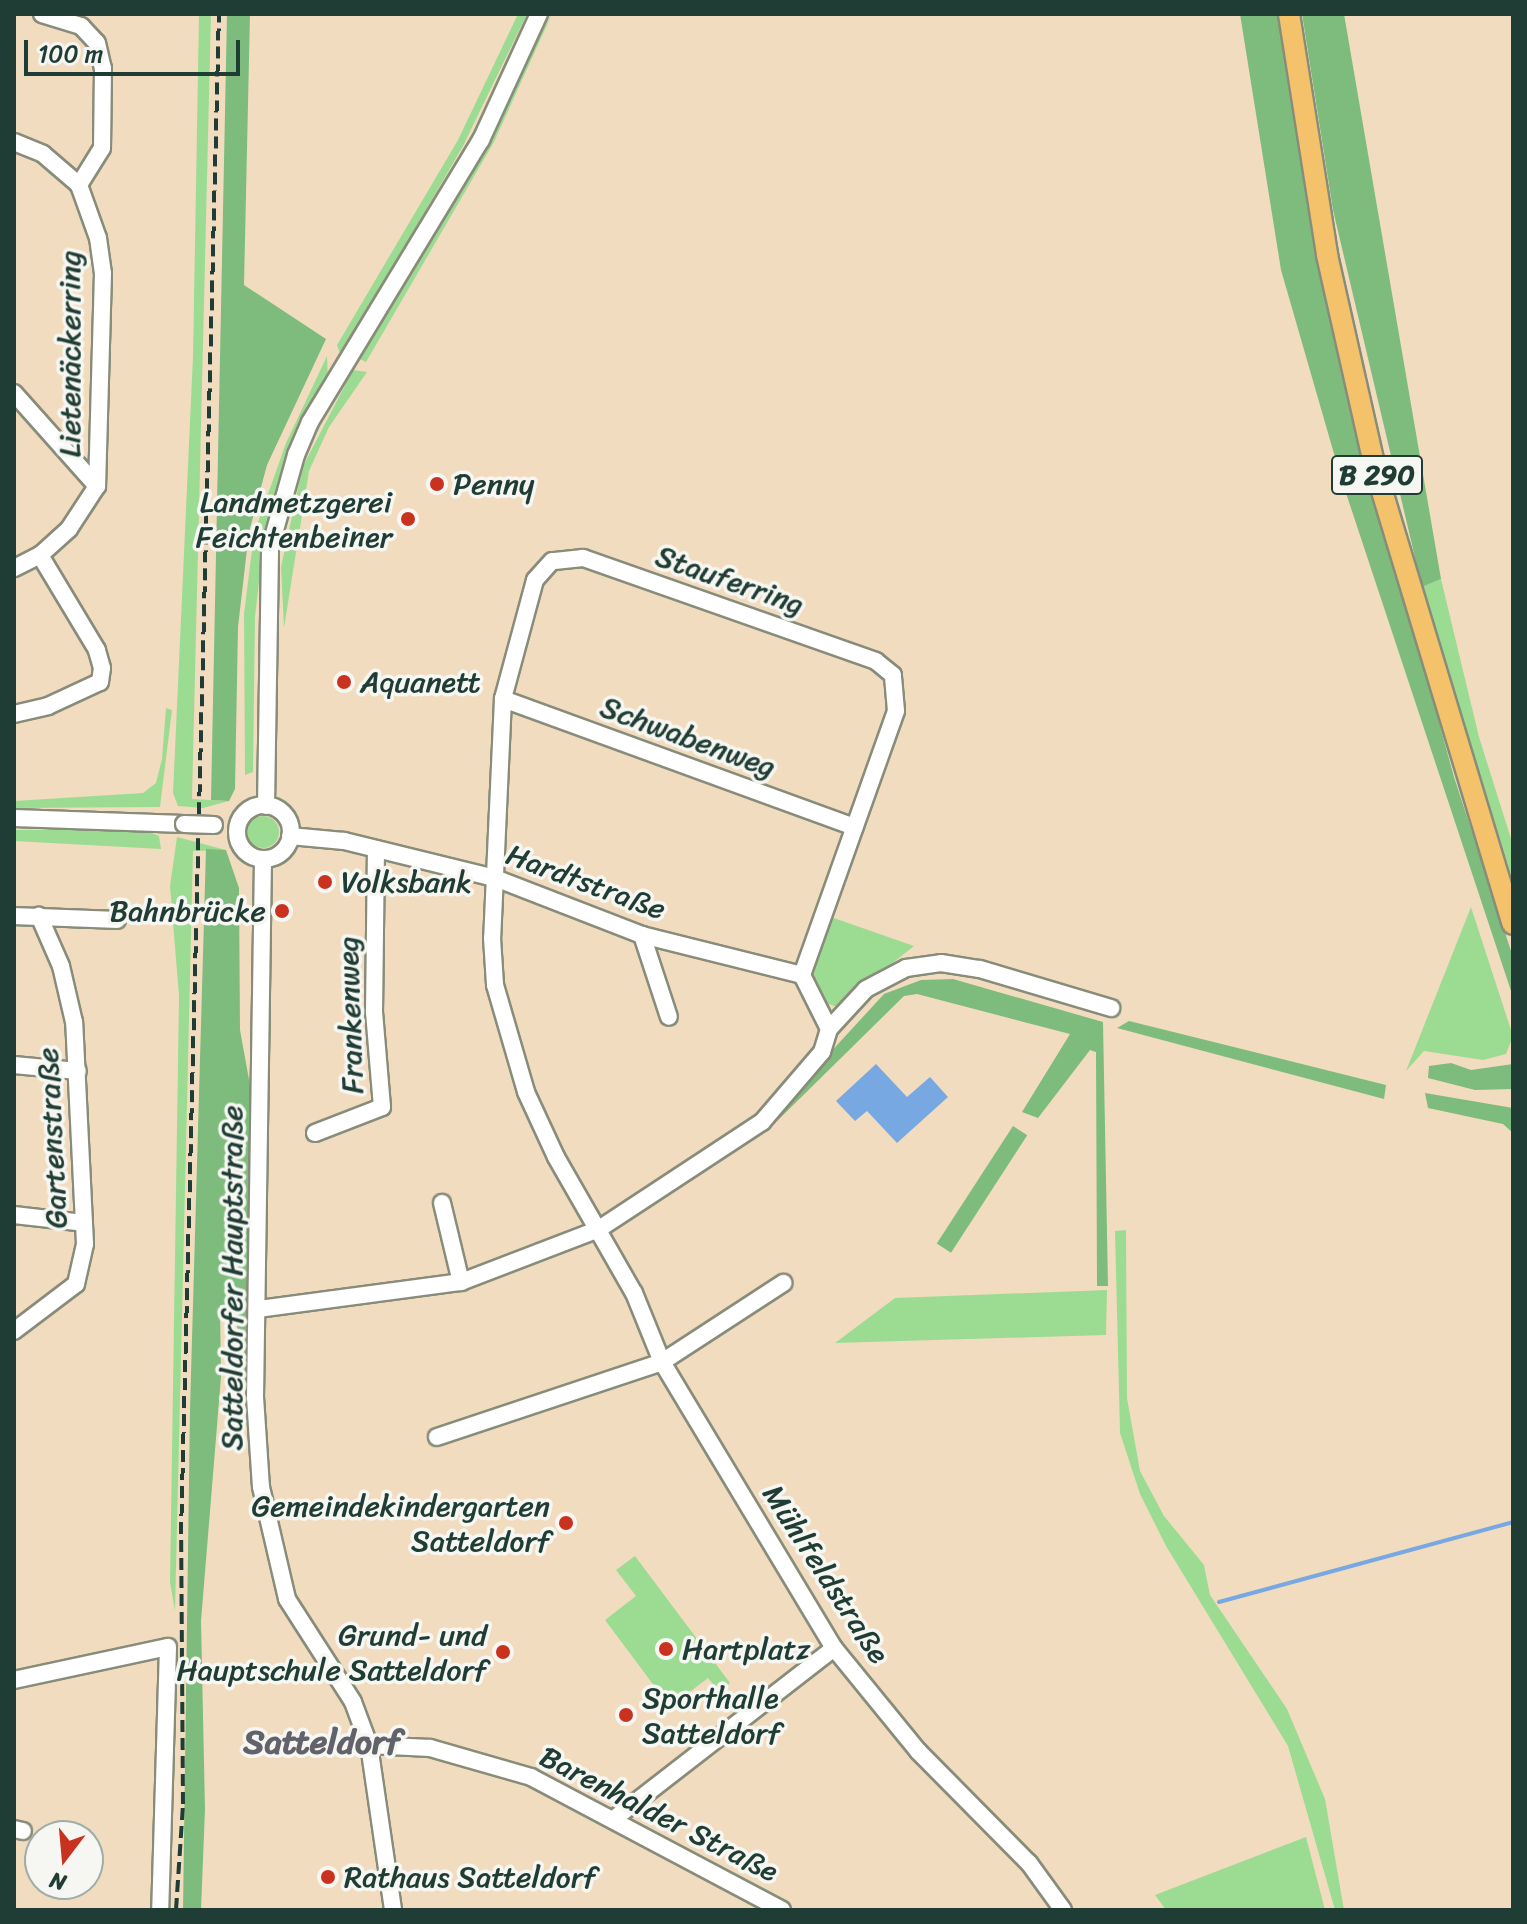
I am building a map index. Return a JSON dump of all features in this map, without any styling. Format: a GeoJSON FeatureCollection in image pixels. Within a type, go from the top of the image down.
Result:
{"type":"FeatureCollection","features":[{"type":"Feature","properties":{"kind":"main road","name":"B 290"},"geometry":{"type":"LineString","coordinates":[[1289,14],[1327,255],[1375,468],[1513,924]]}},
{"type":"Feature","properties":{"kind":"street"},"geometry":{"type":"LineString","coordinates":[[42,14],[81,26],[97,43],[103,68],[102,148],[79,185]]}},
{"type":"Feature","properties":{"kind":"street"},"geometry":{"type":"LineString","coordinates":[[266,806],[267,595],[270,548],[284,494],[310,422],[481,140],[539,14]]}},
{"type":"Feature","properties":{"kind":"street","name":"Lietenäckerring"},"geometry":{"type":"LineString","coordinates":[[14,142],[43,154],[79,185],[98,238],[103,273],[97,486],[69,529],[40,555],[14,568]]}},
{"type":"Feature","properties":{"kind":"street"},"geometry":{"type":"LineString","coordinates":[[14,393],[97,486]]}},
{"type":"Feature","properties":{"kind":"street"},"geometry":{"type":"LineString","coordinates":[[14,714],[48,706],[100,682],[102,668],[40,555]]}},
{"type":"Feature","properties":{"kind":"street","name":"Stauferring"},"geometry":{"type":"LineString","coordinates":[[599,1229],[556,1157],[510,1043],[495,985],[495,878],[503,699],[535,580],[552,561],[583,558],[876,661],[893,675],[896,711],[802,975]]}},
{"type":"Feature","properties":{"kind":"street","name":"Schwabenweg"},"geometry":{"type":"LineString","coordinates":[[503,699],[854,827]]}},
{"type":"Feature","properties":{"kind":"street"},"geometry":{"type":"LineString","coordinates":[[266,806],[286,818],[290,836],[279,854],[263,859],[241,847],[237,828],[250,809],[266,806]]}},
{"type":"Feature","properties":{"kind":"street"},"geometry":{"type":"LineString","coordinates":[[14,818],[237,828]]}},
{"type":"Feature","properties":{"kind":"street","name":"Hardtstraße"},"geometry":{"type":"LineString","coordinates":[[290,836],[376,849],[495,878],[642,935],[802,975]]}},
{"type":"Feature","properties":{"kind":"street","name":"Frankenweg"},"geometry":{"type":"LineString","coordinates":[[315,1133],[382,1107],[374,1012],[376,849]]}},
{"type":"Feature","properties":{"kind":"street","name":"Satteldorfer Hauptstraße"},"geometry":{"type":"LineString","coordinates":[[263,859],[257,1446],[278,1569],[287,1599],[353,1702],[369,1745],[393,1910]]}},
{"type":"Feature","properties":{"kind":"street"},"geometry":{"type":"LineString","coordinates":[[14,916],[117,920]]}},
{"type":"Feature","properties":{"kind":"street","name":"Gartenstraße"},"geometry":{"type":"LineString","coordinates":[[14,1331],[76,1284],[84,1223],[78,1071],[61,966],[39,916]]}},
{"type":"Feature","properties":{"kind":"street"},"geometry":{"type":"LineString","coordinates":[[642,935],[669,1017]]}},
{"type":"Feature","properties":{"kind":"street"},"geometry":{"type":"LineString","coordinates":[[258,1309],[461,1282],[599,1229],[762,1122],[822,1052],[829,1029],[885,976],[941,963],[980,969],[1111,1008]]}},
{"type":"Feature","properties":{"kind":"street"},"geometry":{"type":"LineString","coordinates":[[802,975],[829,1029]]}},
{"type":"Feature","properties":{"kind":"street"},"geometry":{"type":"LineString","coordinates":[[14,1065],[78,1071]]}},
{"type":"Feature","properties":{"kind":"street"},"geometry":{"type":"LineString","coordinates":[[442,1203],[461,1282]]}},
{"type":"Feature","properties":{"kind":"street"},"geometry":{"type":"LineString","coordinates":[[14,1215],[84,1223]]}},
{"type":"Feature","properties":{"kind":"street","name":"Mühlfeldstraße"},"geometry":{"type":"LineString","coordinates":[[599,1229],[662,1362],[834,1648],[918,1751],[1029,1863],[1063,1910]]}},
{"type":"Feature","properties":{"kind":"street"},"geometry":{"type":"LineString","coordinates":[[437,1437],[662,1362],[783,1283]]}},
{"type":"Feature","properties":{"kind":"street"},"geometry":{"type":"LineString","coordinates":[[14,1680],[93,1667],[168,1647],[160,1910]]}},
{"type":"Feature","properties":{"kind":"street"},"geometry":{"type":"LineString","coordinates":[[615,1818],[834,1648]]}},
{"type":"Feature","properties":{"kind":"street","name":"Barenhalder Straße"},"geometry":{"type":"LineString","coordinates":[[369,1745],[459,1753],[544,1782],[782,1910]]}},
{"type":"Feature","properties":{"kind":"green space"},"geometry":{"type":"Polygon","coordinates":[[[199,14],[211,14],[192,799],[229,801],[203,808],[178,806],[173,793],[193,356],[199,14]]]}},
{"type":"Feature","properties":{"kind":"green space"},"geometry":{"type":"Polygon","coordinates":[[[227,14],[250,14],[244,285],[326,339],[267,465],[249,532],[238,627],[235,789],[229,801],[211,800],[227,14]]]}},
{"type":"Feature","properties":{"kind":"green space"},"geometry":{"type":"Polygon","coordinates":[[[518,14],[527,14],[463,146],[341,356],[337,345],[458,140],[518,14]]]}},
{"type":"Feature","properties":{"kind":"green space"},"geometry":{"type":"Polygon","coordinates":[[[552,14],[494,142],[366,362],[356,357],[552,14]]]}},
{"type":"Feature","properties":{"kind":"green space"},"geometry":{"type":"Polygon","coordinates":[[[1240,14],[1280,14],[1317,243],[1354,412],[1454,777],[1513,957],[1513,997],[1341,478],[1281,270],[1240,14]]]}},
{"type":"Feature","properties":{"kind":"green space"},"geometry":{"type":"Polygon","coordinates":[[[1302,14],[1344,14],[1441,579],[1422,587],[1333,210],[1302,14]]]}},
{"type":"Feature","properties":{"kind":"green space"},"geometry":{"type":"Polygon","coordinates":[[[327,356],[328,380],[288,457],[263,546],[255,617],[253,772],[245,775],[244,614],[254,534],[286,443],[327,356]]]}},
{"type":"Feature","properties":{"kind":"green space"},"geometry":{"type":"Polygon","coordinates":[[[353,370],[367,372],[329,427],[309,471],[284,628],[281,567],[303,466],[353,370]]]}},
{"type":"Feature","properties":{"kind":"green space"},"geometry":{"type":"Polygon","coordinates":[[[1441,579],[1479,737],[1513,845],[1513,881],[1422,587],[1441,579]]]}},
{"type":"Feature","properties":{"kind":"green space"},"geometry":{"type":"Polygon","coordinates":[[[166,708],[172,710],[160,807],[14,808],[14,801],[143,793],[156,783],[162,759],[166,708]]]}},
{"type":"Feature","properties":{"kind":"green space"},"geometry":{"type":"Polygon","coordinates":[[[263,816],[274,821],[279,832],[274,843],[263,848],[252,843],[247,832],[252,821],[263,816]]]}},
{"type":"Feature","properties":{"kind":"green space"},"geometry":{"type":"Polygon","coordinates":[[[143,829],[159,836],[161,849],[14,841],[14,830],[143,829]]]}},
{"type":"Feature","properties":{"kind":"green space"},"geometry":{"type":"Polygon","coordinates":[[[177,837],[226,850],[193,851],[175,1611],[170,1582],[179,996],[170,886],[177,837]]]}},
{"type":"Feature","properties":{"kind":"green space"},"geometry":{"type":"Polygon","coordinates":[[[206,849],[226,850],[239,888],[240,1030],[250,1085],[250,1246],[245,1387],[238,1388],[237,1305],[220,1305],[221,1377],[201,1621],[205,1809],[201,1910],[183,1910],[190,1409],[206,849]]]}},
{"type":"Feature","properties":{"kind":"green space"},"geometry":{"type":"Polygon","coordinates":[[[1471,907],[1513,1036],[1506,1054],[1483,1060],[1424,1051],[1406,1071],[1471,907]]]}},
{"type":"Feature","properties":{"kind":"green space"},"geometry":{"type":"Polygon","coordinates":[[[831,917],[914,946],[837,1007],[823,1002],[811,982],[831,917]]]}},
{"type":"Feature","properties":{"kind":"green space"},"geometry":{"type":"Polygon","coordinates":[[[953,979],[1103,1022],[1108,1286],[1097,1286],[1096,1052],[1090,1050],[1038,1118],[1022,1112],[1070,1034],[917,994],[904,996],[777,1121],[771,1117],[884,994],[921,980],[953,979]]]}},
{"type":"Feature","properties":{"kind":"green space"},"geometry":{"type":"Polygon","coordinates":[[[1129,1021],[1386,1085],[1384,1099],[1117,1028],[1129,1021]]]}},
{"type":"Feature","properties":{"kind":"green space"},"geometry":{"type":"Polygon","coordinates":[[[1451,1063],[1471,1070],[1513,1064],[1513,1089],[1475,1090],[1428,1078],[1429,1066],[1451,1063]]]}},
{"type":"Feature","properties":{"kind":"green space"},"geometry":{"type":"Polygon","coordinates":[[[1425,1093],[1513,1108],[1513,1133],[1503,1124],[1428,1108],[1425,1093]]]}},
{"type":"Feature","properties":{"kind":"green space"},"geometry":{"type":"Polygon","coordinates":[[[1013,1126],[1027,1135],[951,1253],[937,1243],[1013,1126]]]}},
{"type":"Feature","properties":{"kind":"green space"},"geometry":{"type":"Polygon","coordinates":[[[1126,1230],[1127,1398],[1140,1471],[1164,1516],[1204,1565],[1210,1595],[1287,1709],[1325,1799],[1344,1910],[1335,1910],[1288,1746],[1166,1546],[1140,1494],[1120,1433],[1115,1231],[1126,1230]]]}},
{"type":"Feature","properties":{"kind":"green space"},"geometry":{"type":"Polygon","coordinates":[[[1107,1290],[1106,1335],[835,1343],[895,1298],[1107,1290]]]}},
{"type":"Feature","properties":{"kind":"green space","name":"Hartplatz"},"geometry":{"type":"Polygon","coordinates":[[[635,1556],[730,1683],[719,1691],[708,1678],[670,1707],[605,1620],[636,1596],[616,1570],[635,1556]]]}},
{"type":"Feature","properties":{"kind":"green space"},"geometry":{"type":"Polygon","coordinates":[[[1306,1837],[1325,1910],[1166,1910],[1155,1895],[1306,1837]]]}},
{"type":"Feature","properties":{"kind":"water"},"geometry":{"type":"Polygon","coordinates":[[[876,1064],[907,1097],[930,1077],[948,1097],[897,1143],[867,1111],[855,1121],[836,1101],[876,1064]]]}},
{"type":"Feature","properties":{"kind":"waterway"},"geometry":{"type":"LineString","coordinates":[[1219,1602],[1513,1522]]}},
{"type":"Feature","properties":{"kind":"railway"},"geometry":{"type":"LineString","coordinates":[[176,1910],[183,1804],[181,1534],[219,14]]}},
{"type":"Feature","properties":{"kind":"place","name":"Penny"},"geometry":{"type":"Point","coordinates":[437,484]}},
{"type":"Feature","properties":{"kind":"place","name":"Landmetzgerei Feichtenbeiner"},"geometry":{"type":"Point","coordinates":[408,519]}},
{"type":"Feature","properties":{"kind":"place","name":"Aquanett"},"geometry":{"type":"Point","coordinates":[344,682]}},
{"type":"Feature","properties":{"kind":"place","name":"Volksbank"},"geometry":{"type":"Point","coordinates":[325,882]}},
{"type":"Feature","properties":{"kind":"place","name":"Bahnbrücke"},"geometry":{"type":"Point","coordinates":[282,911]}},
{"type":"Feature","properties":{"kind":"place","name":"Gemeindekindergarten Satteldorf"},"geometry":{"type":"Point","coordinates":[566,1523]}},
{"type":"Feature","properties":{"kind":"place","name":"Hartplatz"},"geometry":{"type":"Point","coordinates":[666,1649]}},
{"type":"Feature","properties":{"kind":"place","name":"Grund- und Hauptschule Satteldorf"},"geometry":{"type":"Point","coordinates":[503,1652]}},
{"type":"Feature","properties":{"kind":"place","name":"Sporthalle Satteldorf"},"geometry":{"type":"Point","coordinates":[626,1715]}},
{"type":"Feature","properties":{"kind":"place","name":"Rathaus Satteldorf"},"geometry":{"type":"Point","coordinates":[328,1877]}},
{"type":"Feature","properties":{"kind":"district","name":"Satteldorf"},"geometry":{"type":"Point","coordinates":[322,1743]}}]}
